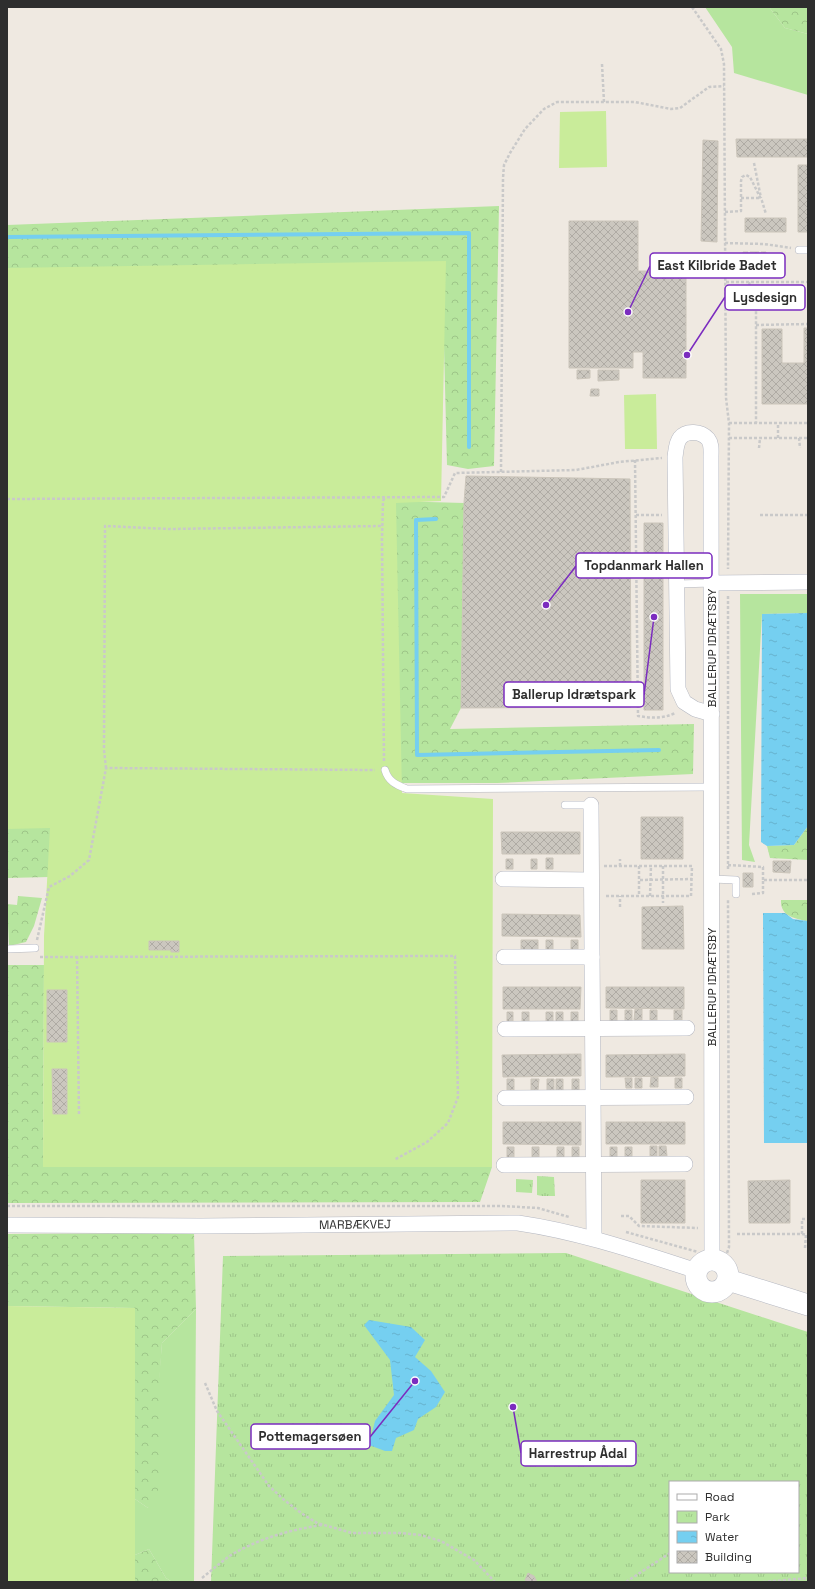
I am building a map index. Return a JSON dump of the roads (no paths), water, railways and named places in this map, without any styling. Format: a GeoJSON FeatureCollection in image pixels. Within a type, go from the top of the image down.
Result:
{"type":"FeatureCollection","features":[{"type":"Feature","properties":{"kind":"street","name":"BALLERUP IDRÆTSBY"},"geometry":{"type":"LineString","coordinates":[[712,714],[695,709],[684,702],[678,689],[678,584],[675,457],[679,439],[685,434],[694,432],[702,434],[708,439],[711,446],[715,1268]]}},
{"type":"Feature","properties":{"kind":"street","name":"BALLERUP IDRÆTSBY"},"geometry":{"type":"LineString","coordinates":[[712,583],[808,582]]}},
{"type":"Feature","properties":{"kind":"street"},"geometry":{"type":"LineString","coordinates":[[591,805],[594,1238]]}},
{"type":"Feature","properties":{"kind":"street"},"geometry":{"type":"LineString","coordinates":[[503,879],[591,873]]}},
{"type":"Feature","properties":{"kind":"street"},"geometry":{"type":"LineString","coordinates":[[504,957],[592,957]]}},
{"type":"Feature","properties":{"kind":"street"},"geometry":{"type":"LineString","coordinates":[[505,1029],[687,1028]]}},
{"type":"Feature","properties":{"kind":"street"},"geometry":{"type":"LineString","coordinates":[[506,1098],[686,1097]]}},
{"type":"Feature","properties":{"kind":"street"},"geometry":{"type":"LineString","coordinates":[[504,1165],[685,1164]]}},
{"type":"Feature","properties":{"kind":"street","name":"MARBÆKVEJ"},"geometry":{"type":"LineString","coordinates":[[7,1225],[208,1226],[518,1223],[550,1228],[594,1238],[715,1268],[808,1305]]}},
{"type":"Feature","properties":{"kind":"lane"},"geometry":{"type":"LineString","coordinates":[[799,250],[808,250]]}},
{"type":"Feature","properties":{"kind":"lane"},"geometry":{"type":"LineString","coordinates":[[678,584],[712,583]]}},
{"type":"Feature","properties":{"kind":"lane"},"geometry":{"type":"LineString","coordinates":[[385,770],[387,778],[398,786],[407,789],[712,788]]}},
{"type":"Feature","properties":{"kind":"lane"},"geometry":{"type":"LineString","coordinates":[[565,805],[591,805]]}},
{"type":"Feature","properties":{"kind":"lane"},"geometry":{"type":"LineString","coordinates":[[712,879],[736,880],[736,894]]}},
{"type":"Feature","properties":{"kind":"lane"},"geometry":{"type":"LineString","coordinates":[[7,948],[35,948]]}},
{"type":"Feature","properties":{"kind":"water"},"geometry":{"type":"Polygon","coordinates":[[[808,613],[808,826],[794,845],[767,846],[761,842],[762,614],[808,613]]]}},
{"type":"Feature","properties":{"kind":"water"},"geometry":{"type":"Polygon","coordinates":[[[763,913],[785,913],[793,919],[808,921],[808,1143],[764,1143],[763,913]]]}},
{"type":"Feature","properties":{"kind":"water"},"geometry":{"type":"Polygon","coordinates":[[[369,1320],[411,1327],[425,1340],[415,1357],[431,1371],[445,1392],[436,1407],[418,1419],[414,1430],[396,1438],[392,1451],[385,1451],[369,1445],[375,1421],[394,1395],[390,1360],[364,1325],[369,1320]]]}},
{"type":"Feature","properties":{"kind":"waterway"},"geometry":{"type":"LineString","coordinates":[[7,237],[469,233],[469,447]]}},
{"type":"Feature","properties":{"kind":"waterway"},"geometry":{"type":"LineString","coordinates":[[436,519],[416,520],[417,755],[659,750]]}},
{"type":"Feature","properties":{"kind":"place","name":"East Kilbride Badet"},"geometry":{"type":"Point","coordinates":[628,312]}},
{"type":"Feature","properties":{"kind":"place","name":"Lysdesign"},"geometry":{"type":"Point","coordinates":[687,355]}},
{"type":"Feature","properties":{"kind":"place","name":"Topdanmark Hallen"},"geometry":{"type":"Point","coordinates":[546,605]}},
{"type":"Feature","properties":{"kind":"place","name":"Ballerup Idrætspark"},"geometry":{"type":"Point","coordinates":[654,617]}},
{"type":"Feature","properties":{"kind":"place","name":"Pottemagersøen"},"geometry":{"type":"Point","coordinates":[415,1381]}},
{"type":"Feature","properties":{"kind":"place","name":"Harrestrup Ådal"},"geometry":{"type":"Point","coordinates":[513,1407]}}]}
